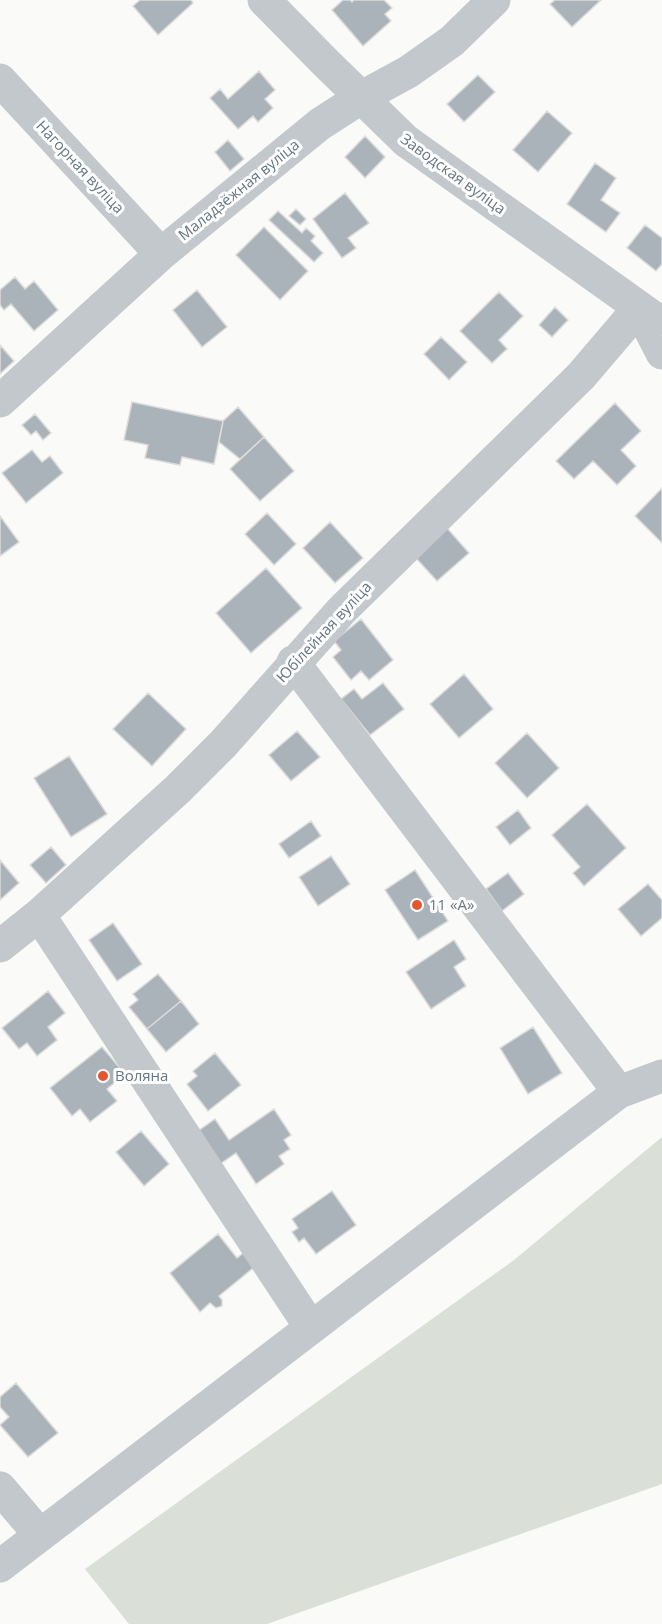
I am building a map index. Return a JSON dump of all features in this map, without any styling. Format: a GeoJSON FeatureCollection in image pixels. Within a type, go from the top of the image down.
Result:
{"type":"FeatureCollection","features":[{"type":"Feature","properties":{"kind":"street","name":"Заводская вуліца"},"geometry":{"type":"LineString","coordinates":[[264,0],[406,141],[650,316]]}},
{"type":"Feature","properties":{"kind":"street","name":"Маладзёжная вуліца"},"geometry":{"type":"LineString","coordinates":[[0,401],[161,254],[320,124],[362,97],[408,72],[452,41],[494,0]]}},
{"type":"Feature","properties":{"kind":"street","name":"Нагорная вуліца"},"geometry":{"type":"LineString","coordinates":[[0,80],[161,254]]}},
{"type":"Feature","properties":{"kind":"street"},"geometry":{"type":"LineString","coordinates":[[650,316],[662,353]]}},
{"type":"Feature","properties":{"kind":"street","name":"Юбілейная вуліца"},"geometry":{"type":"LineString","coordinates":[[0,946],[39,915],[178,789],[223,744],[293,662],[342,610],[581,376],[650,316]]}},
{"type":"Feature","properties":{"kind":"street"},"geometry":{"type":"LineString","coordinates":[[293,662],[619,1092]]}},
{"type":"Feature","properties":{"kind":"street"},"geometry":{"type":"LineString","coordinates":[[39,915],[311,1328]]}},
{"type":"Feature","properties":{"kind":"street"},"geometry":{"type":"LineString","coordinates":[[0,1566],[619,1092],[662,1077]]}},
{"type":"Feature","properties":{"kind":"street"},"geometry":{"type":"LineString","coordinates":[[0,1488],[40,1535]]}},
{"type":"Feature","properties":{"kind":"shaded area"},"geometry":{"type":"Polygon","coordinates":[[[662,1137],[662,1484],[267,1624],[129,1624],[85,1569],[514,1260],[662,1137]]]}},
{"type":"Feature","properties":{"kind":"building"},"geometry":{"type":"Polygon","coordinates":[[[140,0],[191,0],[193,3],[158,35],[133,6],[140,0]]]}},
{"type":"Feature","properties":{"kind":"building"},"geometry":{"type":"Polygon","coordinates":[[[343,0],[352,2],[354,0],[384,0],[392,8],[385,14],[391,21],[363,46],[332,10],[343,0]]]}},
{"type":"Feature","properties":{"kind":"building"},"geometry":{"type":"Polygon","coordinates":[[[555,0],[601,0],[572,27],[550,4],[555,0]]]}},
{"type":"Feature","properties":{"kind":"building"},"geometry":{"type":"Polygon","coordinates":[[[259,71],[275,90],[265,99],[273,108],[258,122],[253,116],[238,129],[210,98],[220,89],[228,99],[259,71]]]}},
{"type":"Feature","properties":{"kind":"building"},"geometry":{"type":"Polygon","coordinates":[[[478,75],[495,92],[464,122],[447,104],[478,75]]]}},
{"type":"Feature","properties":{"kind":"building"},"geometry":{"type":"Polygon","coordinates":[[[547,111],[572,133],[538,172],[513,150],[547,111]]]}},
{"type":"Feature","properties":{"kind":"building"},"geometry":{"type":"Polygon","coordinates":[[[365,136],[385,157],[365,178],[345,157],[365,136]]]}},
{"type":"Feature","properties":{"kind":"building"},"geometry":{"type":"Polygon","coordinates":[[[228,140],[244,159],[230,171],[215,152],[228,140]]]}},
{"type":"Feature","properties":{"kind":"building"},"geometry":{"type":"Polygon","coordinates":[[[595,163],[616,178],[601,200],[620,213],[606,232],[567,204],[595,163]]]}},
{"type":"Feature","properties":{"kind":"building"},"geometry":{"type":"Polygon","coordinates":[[[345,193],[369,223],[348,238],[356,248],[342,258],[313,219],[345,193]]]}},
{"type":"Feature","properties":{"kind":"building"},"geometry":{"type":"Polygon","coordinates":[[[296,209],[306,219],[300,225],[289,216],[296,209]]]}},
{"type":"Feature","properties":{"kind":"building"},"geometry":{"type":"Polygon","coordinates":[[[278,211],[302,233],[306,228],[315,236],[311,241],[323,253],[314,262],[269,220],[278,211]]]}},
{"type":"Feature","properties":{"kind":"building"},"geometry":{"type":"Polygon","coordinates":[[[645,225],[662,238],[662,264],[656,271],[627,248],[645,225]]]}},
{"type":"Feature","properties":{"kind":"building"},"geometry":{"type":"Polygon","coordinates":[[[264,227],[308,271],[280,300],[236,255],[264,227]]]}},
{"type":"Feature","properties":{"kind":"building"},"geometry":{"type":"Polygon","coordinates":[[[15,277],[25,289],[34,281],[58,310],[34,331],[11,304],[4,310],[0,305],[0,290],[15,277]]]}},
{"type":"Feature","properties":{"kind":"building"},"geometry":{"type":"Polygon","coordinates":[[[197,290],[227,327],[202,347],[173,310],[197,290]]]}},
{"type":"Feature","properties":{"kind":"building"},"geometry":{"type":"Polygon","coordinates":[[[499,292],[523,316],[499,340],[507,349],[492,363],[460,331],[499,292]]]}},
{"type":"Feature","properties":{"kind":"building"},"geometry":{"type":"Polygon","coordinates":[[[555,307],[568,320],[552,337],[539,325],[555,307]]]}},
{"type":"Feature","properties":{"kind":"building"},"geometry":{"type":"Polygon","coordinates":[[[441,337],[467,362],[449,380],[424,354],[441,337]]]}},
{"type":"Feature","properties":{"kind":"building"},"geometry":{"type":"Polygon","coordinates":[[[0,345],[14,361],[0,374],[0,345]]]}},
{"type":"Feature","properties":{"kind":"building"},"geometry":{"type":"Polygon","coordinates":[[[132,402],[223,421],[214,464],[182,457],[180,465],[145,458],[148,445],[124,440],[132,402]]]}},
{"type":"Feature","properties":{"kind":"building"},"geometry":{"type":"Polygon","coordinates":[[[615,403],[641,431],[621,450],[636,466],[617,485],[593,461],[574,479],[556,461],[615,403]]]}},
{"type":"Feature","properties":{"kind":"building"},"geometry":{"type":"Polygon","coordinates":[[[238,407],[264,437],[240,459],[219,442],[223,421],[238,407]]]}},
{"type":"Feature","properties":{"kind":"building"},"geometry":{"type":"Polygon","coordinates":[[[35,414],[51,433],[43,440],[36,431],[31,435],[22,425],[35,414]]]}},
{"type":"Feature","properties":{"kind":"building"},"geometry":{"type":"Polygon","coordinates":[[[264,437],[294,471],[260,501],[230,469],[264,437]]]}},
{"type":"Feature","properties":{"kind":"building"},"geometry":{"type":"Polygon","coordinates":[[[32,450],[42,462],[50,456],[63,473],[26,503],[2,473],[32,450]]]}},
{"type":"Feature","properties":{"kind":"building"},"geometry":{"type":"Polygon","coordinates":[[[662,488],[662,543],[635,516],[662,488]]]}},
{"type":"Feature","properties":{"kind":"building"},"geometry":{"type":"Polygon","coordinates":[[[267,513],[296,544],[274,565],[245,534],[267,513]]]}},
{"type":"Feature","properties":{"kind":"building"},"geometry":{"type":"Polygon","coordinates":[[[0,516],[19,542],[0,556],[0,516]]]}},
{"type":"Feature","properties":{"kind":"building"},"geometry":{"type":"Polygon","coordinates":[[[330,522],[363,558],[335,583],[303,548],[330,522]]]}},
{"type":"Feature","properties":{"kind":"building"},"geometry":{"type":"Polygon","coordinates":[[[447,528],[469,553],[437,581],[415,557],[447,528]]]}},
{"type":"Feature","properties":{"kind":"building"},"geometry":{"type":"Polygon","coordinates":[[[266,568],[302,608],[251,653],[216,613],[266,568]]]}},
{"type":"Feature","properties":{"kind":"building"},"geometry":{"type":"Polygon","coordinates":[[[361,619],[393,660],[369,680],[361,671],[351,680],[333,657],[341,650],[334,641],[361,619]]]}},
{"type":"Feature","properties":{"kind":"building"},"geometry":{"type":"Polygon","coordinates":[[[464,674],[493,709],[459,738],[430,704],[464,674]]]}},
{"type":"Feature","properties":{"kind":"building"},"geometry":{"type":"Polygon","coordinates":[[[383,683],[404,709],[370,735],[341,699],[354,689],[362,699],[383,683]]]}},
{"type":"Feature","properties":{"kind":"building"},"geometry":{"type":"Polygon","coordinates":[[[148,693],[186,729],[152,766],[113,729],[148,693]]]}},
{"type":"Feature","properties":{"kind":"building"},"geometry":{"type":"Polygon","coordinates":[[[297,731],[320,757],[291,781],[269,755],[297,731]]]}},
{"type":"Feature","properties":{"kind":"building"},"geometry":{"type":"Polygon","coordinates":[[[527,733],[559,768],[527,798],[495,763],[527,733]]]}},
{"type":"Feature","properties":{"kind":"building"},"geometry":{"type":"Polygon","coordinates":[[[69,756],[107,814],[71,837],[34,778],[69,756]]]}},
{"type":"Feature","properties":{"kind":"building"},"geometry":{"type":"Polygon","coordinates":[[[587,804],[626,848],[584,886],[573,873],[580,867],[552,835],[587,804]]]}},
{"type":"Feature","properties":{"kind":"building"},"geometry":{"type":"Polygon","coordinates":[[[518,810],[531,828],[510,845],[496,827],[518,810]]]}},
{"type":"Feature","properties":{"kind":"building"},"geometry":{"type":"Polygon","coordinates":[[[311,821],[321,836],[289,858],[279,844],[311,821]]]}},
{"type":"Feature","properties":{"kind":"building"},"geometry":{"type":"Polygon","coordinates":[[[51,847],[66,865],[46,883],[30,865],[51,847]]]}},
{"type":"Feature","properties":{"kind":"building"},"geometry":{"type":"Polygon","coordinates":[[[331,856],[350,884],[318,906],[299,877],[331,856]]]}},
{"type":"Feature","properties":{"kind":"building"},"geometry":{"type":"Polygon","coordinates":[[[0,860],[19,883],[0,900],[0,860]]]}},
{"type":"Feature","properties":{"kind":"building","name":"11 «А»"},"geometry":{"type":"Polygon","coordinates":[[[415,870],[448,921],[418,940],[385,890],[415,870]]]}},
{"type":"Feature","properties":{"kind":"building"},"geometry":{"type":"Polygon","coordinates":[[[508,873],[524,894],[502,911],[486,889],[508,873]]]}},
{"type":"Feature","properties":{"kind":"building"},"geometry":{"type":"Polygon","coordinates":[[[648,884],[662,900],[662,918],[641,936],[618,909],[648,884]]]}},
{"type":"Feature","properties":{"kind":"building"},"geometry":{"type":"Polygon","coordinates":[[[113,923],[142,964],[117,981],[89,940],[113,923]]]}},
{"type":"Feature","properties":{"kind":"building"},"geometry":{"type":"Polygon","coordinates":[[[454,940],[466,959],[454,967],[466,986],[431,1009],[406,972],[454,940]]]}},
{"type":"Feature","properties":{"kind":"building"},"geometry":{"type":"Polygon","coordinates":[[[158,974],[181,1001],[147,1029],[129,1007],[138,1000],[133,994],[158,974]]]}},
{"type":"Feature","properties":{"kind":"building"},"geometry":{"type":"Polygon","coordinates":[[[48,991],[65,1013],[48,1027],[57,1040],[37,1056],[27,1043],[19,1049],[2,1028],[48,991]]]}},
{"type":"Feature","properties":{"kind":"building"},"geometry":{"type":"Polygon","coordinates":[[[181,1001],[199,1024],[166,1052],[147,1029],[181,1001]]]}},
{"type":"Feature","properties":{"kind":"building"},"geometry":{"type":"Polygon","coordinates":[[[533,1027],[562,1073],[528,1094],[500,1048],[533,1027]]]}},
{"type":"Feature","properties":{"kind":"building"},"geometry":{"type":"Polygon","coordinates":[[[102,1047],[125,1074],[107,1089],[117,1101],[90,1122],[80,1109],[72,1116],[50,1088],[102,1047]]]}},
{"type":"Feature","properties":{"kind":"building"},"geometry":{"type":"Polygon","coordinates":[[[215,1053],[241,1085],[208,1111],[187,1084],[197,1076],[193,1071],[215,1053]]]}},
{"type":"Feature","properties":{"kind":"building"},"geometry":{"type":"Polygon","coordinates":[[[274,1109],[291,1135],[284,1140],[290,1149],[279,1156],[284,1164],[256,1184],[236,1153],[220,1164],[198,1131],[215,1119],[229,1140],[274,1109]]]}},
{"type":"Feature","properties":{"kind":"building"},"geometry":{"type":"Polygon","coordinates":[[[141,1131],[169,1164],[144,1186],[116,1152],[141,1131]]]}},
{"type":"Feature","properties":{"kind":"building"},"geometry":{"type":"Polygon","coordinates":[[[332,1191],[356,1225],[316,1254],[304,1238],[299,1242],[292,1232],[298,1228],[292,1219],[332,1191]]]}},
{"type":"Feature","properties":{"kind":"building"},"geometry":{"type":"Polygon","coordinates":[[[218,1234],[237,1258],[247,1250],[258,1264],[219,1296],[222,1306],[216,1308],[210,1303],[200,1312],[170,1273],[218,1234]]]}},
{"type":"Feature","properties":{"kind":"building"},"geometry":{"type":"Polygon","coordinates":[[[16,1383],[58,1433],[28,1457],[0,1425],[9,1417],[0,1407],[0,1397],[16,1383]]]}},
{"type":"Feature","properties":{"kind":"place","name":"11 «А»"},"geometry":{"type":"Point","coordinates":[417,905]}},
{"type":"Feature","properties":{"kind":"place","name":"Воляна"},"geometry":{"type":"Point","coordinates":[103,1076]}}]}
